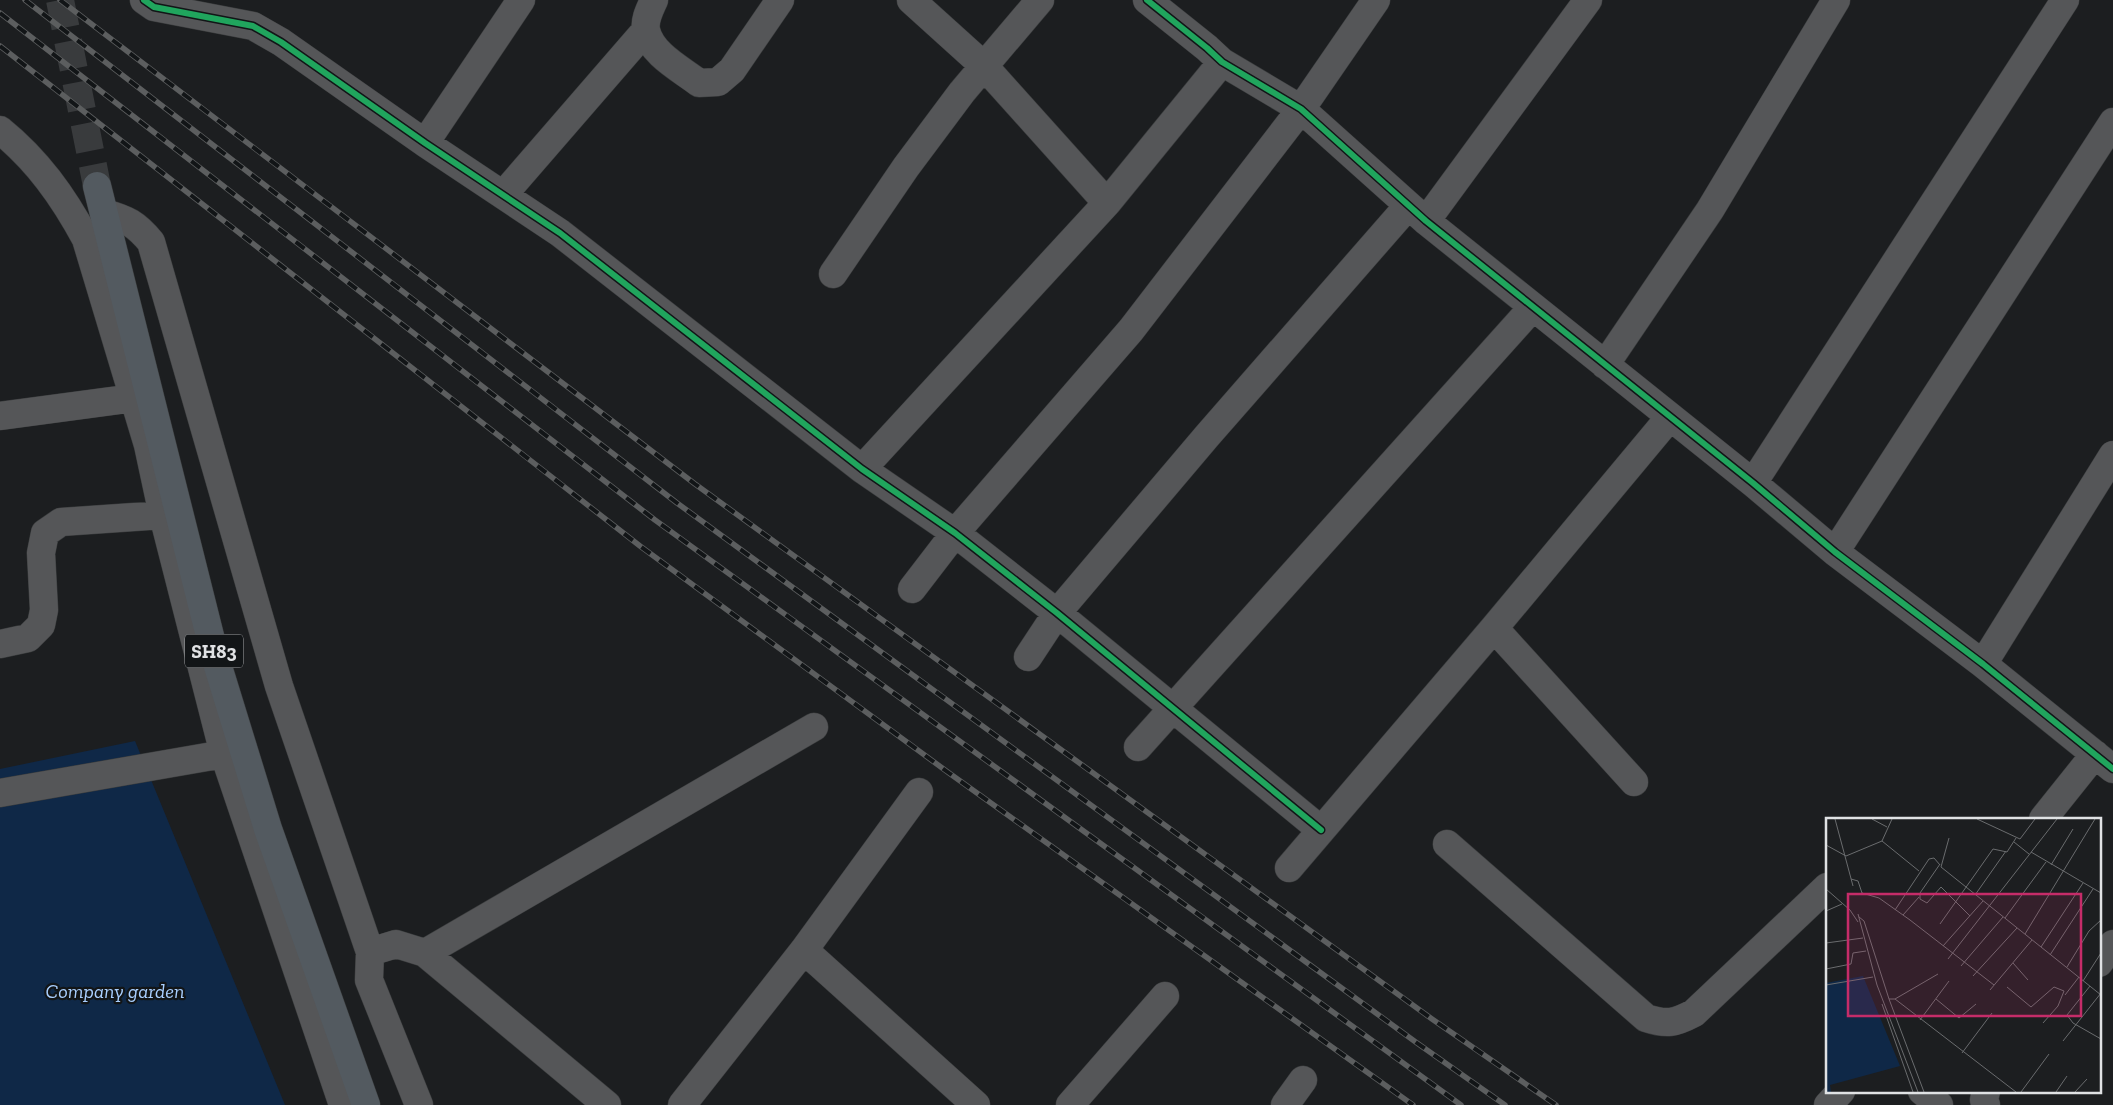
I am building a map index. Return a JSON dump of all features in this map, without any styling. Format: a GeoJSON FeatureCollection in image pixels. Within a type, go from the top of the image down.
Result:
{"type":"FeatureCollection","features":[{"type":"Feature","properties":{"kind":"main road","name":"SH83"},"geometry":{"type":"LineString","coordinates":[[97,186],[216,660],[268,830],[366,1105]]}},
{"type":"Feature","properties":{"kind":"street"},"geometry":{"type":"LineString","coordinates":[[144,0],[154,7],[252,26],[281,42],[425,143],[560,233],[862,469],[955,533],[1057,613],[1321,830]]}},
{"type":"Feature","properties":{"kind":"street"},"geometry":{"type":"LineString","coordinates":[[425,143],[521,0]]}},
{"type":"Feature","properties":{"kind":"street"},"geometry":{"type":"LineString","coordinates":[[654,0],[648,13],[646,30],[654,47],[699,83],[718,82],[732,70],[780,0]]}},
{"type":"Feature","properties":{"kind":"street"},"geometry":{"type":"LineString","coordinates":[[911,0],[984,66],[1107,203]]}},
{"type":"Feature","properties":{"kind":"street"},"geometry":{"type":"LineString","coordinates":[[834,274],[906,167],[962,92],[1040,0]]}},
{"type":"Feature","properties":{"kind":"street"},"geometry":{"type":"LineString","coordinates":[[912,589],[955,533],[1131,330],[1301,109],[1376,0]]}},
{"type":"Feature","properties":{"kind":"street"},"geometry":{"type":"LineString","coordinates":[[1028,657],[1057,613],[1207,436],[1417,214],[1588,0]]}},
{"type":"Feature","properties":{"kind":"street"},"geometry":{"type":"LineString","coordinates":[[1605,365],[1715,202],[1836,0]]}},
{"type":"Feature","properties":{"kind":"street"},"geometry":{"type":"LineString","coordinates":[[1753,483],[2065,0]]}},
{"type":"Feature","properties":{"kind":"street"},"geometry":{"type":"LineString","coordinates":[[1154,2],[1222,62],[1301,109],[1417,214],[1753,483],[1835,552],[1983,664],[2104,762],[2044,818]]}},
{"type":"Feature","properties":{"kind":"street"},"geometry":{"type":"LineString","coordinates":[[503,195],[646,30]]}},
{"type":"Feature","properties":{"kind":"street"},"geometry":{"type":"LineString","coordinates":[[862,469],[1107,203],[1222,62]]}},
{"type":"Feature","properties":{"kind":"street"},"geometry":{"type":"LineString","coordinates":[[1835,552],[2113,122]]}},
{"type":"Feature","properties":{"kind":"street"},"geometry":{"type":"LineString","coordinates":[[0,130],[23,148],[52,183],[70,209],[86,238],[148,445],[163,515],[224,754],[343,1105]]}},
{"type":"Feature","properties":{"kind":"street"},"geometry":{"type":"LineString","coordinates":[[104,213],[127,219],[140,229],[151,242],[279,686],[370,952],[368,980],[419,1105]]}},
{"type":"Feature","properties":{"kind":"street"},"geometry":{"type":"LineString","coordinates":[[1138,747],[1533,307]]}},
{"type":"Feature","properties":{"kind":"street"},"geometry":{"type":"LineString","coordinates":[[0,416],[134,398]]}},
{"type":"Feature","properties":{"kind":"street"},"geometry":{"type":"LineString","coordinates":[[1289,868],[1494,628],[1670,417]]}},
{"type":"Feature","properties":{"kind":"street"},"geometry":{"type":"LineString","coordinates":[[1983,664],[2113,455]]}},
{"type":"Feature","properties":{"kind":"street"},"geometry":{"type":"LineString","coordinates":[[0,644],[28,638],[41,625],[44,610],[41,553],[45,534],[61,522],[163,515]]}},
{"type":"Feature","properties":{"kind":"street"},"geometry":{"type":"LineString","coordinates":[[1494,628],[1634,782]]}},
{"type":"Feature","properties":{"kind":"street"},"geometry":{"type":"LineString","coordinates":[[425,953],[814,727]]}},
{"type":"Feature","properties":{"kind":"street"},"geometry":{"type":"LineString","coordinates":[[0,793],[224,754]]}},
{"type":"Feature","properties":{"kind":"street"},"geometry":{"type":"LineString","coordinates":[[682,1105],[804,950],[919,792]]}},
{"type":"Feature","properties":{"kind":"street"},"geometry":{"type":"LineString","coordinates":[[1447,844],[1646,1018],[1662,1023],[1677,1022],[1694,1013],[1826,888]]}},
{"type":"Feature","properties":{"kind":"street"},"geometry":{"type":"LineString","coordinates":[[370,952],[396,944],[425,953],[607,1105]]}},
{"type":"Feature","properties":{"kind":"street"},"geometry":{"type":"LineString","coordinates":[[2100,962],[2113,944]]}},
{"type":"Feature","properties":{"kind":"street"},"geometry":{"type":"LineString","coordinates":[[804,950],[976,1105]]}},
{"type":"Feature","properties":{"kind":"street"},"geometry":{"type":"LineString","coordinates":[[1070,1105],[1165,996]]}},
{"type":"Feature","properties":{"kind":"street"},"geometry":{"type":"LineString","coordinates":[[1285,1105],[1303,1080]]}},
{"type":"Feature","properties":{"kind":"street"},"geometry":{"type":"LineString","coordinates":[[1828,1105],[1840,1092]]}},
{"type":"Feature","properties":{"kind":"street"},"geometry":{"type":"LineString","coordinates":[[1923,1092],[1939,1105]]}},
{"type":"Feature","properties":{"kind":"street"},"geometry":{"type":"LineString","coordinates":[[1986,1092],[1984,1100],[1986,1105]]}},
{"type":"Feature","properties":{"kind":"green space","name":"Company garden"},"geometry":{"type":"Polygon","coordinates":[[[135,741],[285,1105],[0,1105],[0,769],[135,741]]]}},
{"type":"Feature","properties":{"kind":"tunnel"},"geometry":{"type":"LineString","coordinates":[[60,0],[97,186]]}},
{"type":"Feature","properties":{"kind":"railway"},"geometry":{"type":"LineString","coordinates":[[25,0],[677,503],[1417,1043],[1505,1105]]}},
{"type":"Feature","properties":{"kind":"railway"},"geometry":{"type":"LineString","coordinates":[[60,0],[695,484],[1432,1019],[1556,1105]]}},
{"type":"Feature","properties":{"kind":"railway"},"geometry":{"type":"LineString","coordinates":[[0,13],[655,520],[1461,1105]]}},
{"type":"Feature","properties":{"kind":"railway"},"geometry":{"type":"LineString","coordinates":[[0,46],[640,546],[949,773],[1413,1105]]}},
{"type":"Feature","properties":{"kind":"cycle path"},"geometry":{"type":"LineString","coordinates":[[144,0],[154,7],[253,26],[281,42],[425,143],[560,233],[862,469],[955,533],[1057,613],[1321,830]]}},
{"type":"Feature","properties":{"kind":"cycle path"},"geometry":{"type":"LineString","coordinates":[[1147,0],[1222,62],[1301,109],[1426,221],[1753,483],[1835,552],[1983,664],[2113,769]]}}]}
